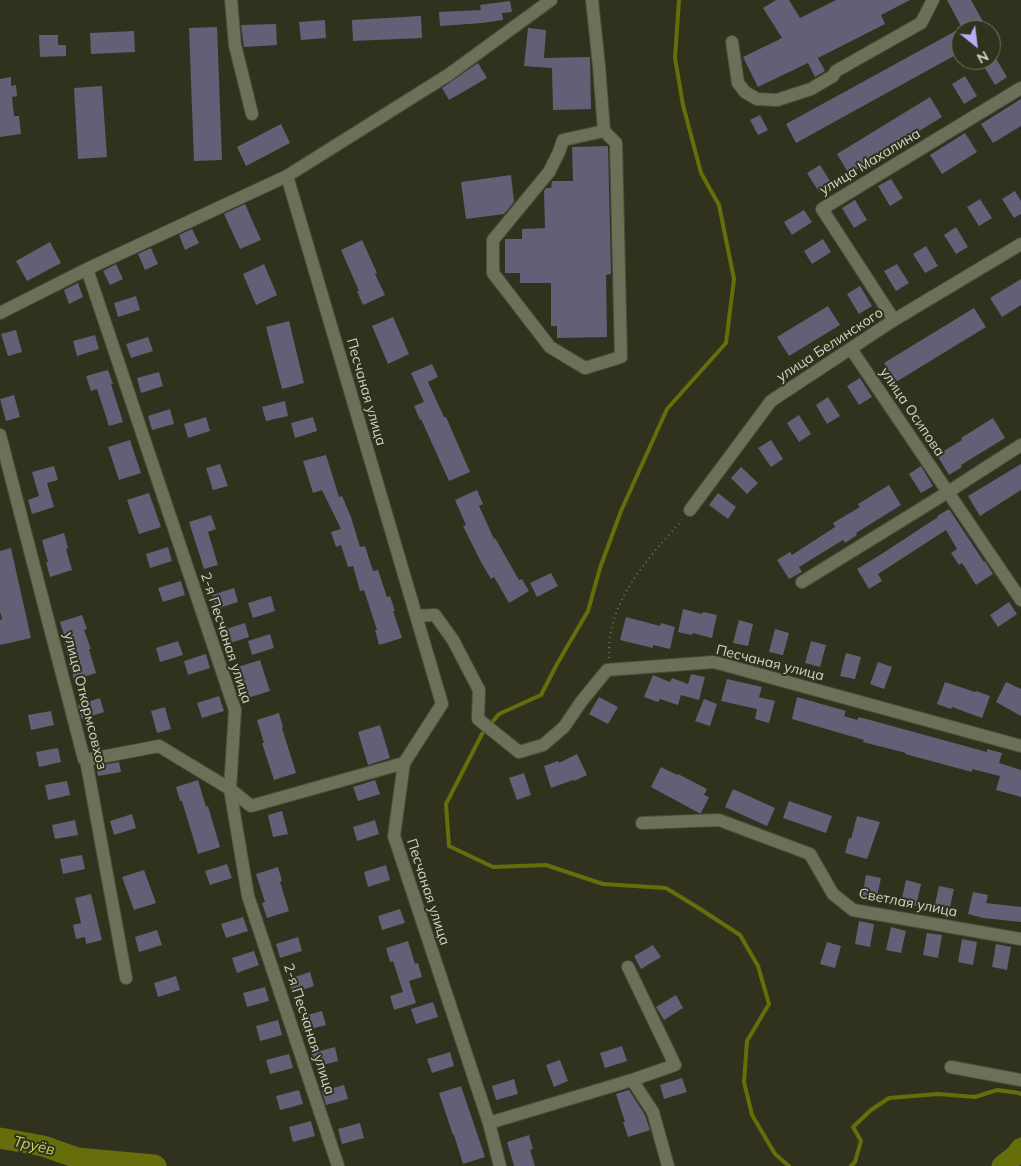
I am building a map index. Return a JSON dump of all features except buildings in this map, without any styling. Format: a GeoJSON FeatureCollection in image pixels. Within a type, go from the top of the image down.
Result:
{"type":"FeatureCollection","features":[{"type":"Feature","properties":{"kind":"street"},"geometry":{"type":"LineString","coordinates":[[231,0],[235,45],[252,114]]}},
{"type":"Feature","properties":{"kind":"street"},"geometry":{"type":"LineString","coordinates":[[0,313],[87,269],[287,176],[448,75],[551,0]]}},
{"type":"Feature","properties":{"kind":"street"},"geometry":{"type":"LineString","coordinates":[[592,0],[604,131],[616,143],[621,358],[585,368],[550,347],[493,273],[493,240],[550,172],[563,140],[604,131]]}},
{"type":"Feature","properties":{"kind":"street"},"geometry":{"type":"LineString","coordinates":[[732,42],[738,83],[745,92],[757,99],[777,100],[811,89],[833,76],[836,71],[921,23],[933,0]]}},
{"type":"Feature","properties":{"kind":"street","name":"улица Махалина"},"geometry":{"type":"LineString","coordinates":[[894,320],[822,209],[1021,88]]}},
{"type":"Feature","properties":{"kind":"street","name":"Песчаная улица"},"geometry":{"type":"LineString","coordinates":[[287,176],[442,704],[404,763],[394,836],[489,1123],[500,1166]]}},
{"type":"Feature","properties":{"kind":"street","name":"улица Белинского"},"geometry":{"type":"LineString","coordinates":[[690,510],[771,401],[894,320],[1021,244]]}},
{"type":"Feature","properties":{"kind":"street","name":"2-я Песчаная улица"},"geometry":{"type":"LineString","coordinates":[[87,269],[235,710],[230,789],[248,896],[338,1166]]}},
{"type":"Feature","properties":{"kind":"street","name":"улица Осипова"},"geometry":{"type":"LineString","coordinates":[[851,349],[1021,600]]}},
{"type":"Feature","properties":{"kind":"street","name":"улица Откормсовхоз"},"geometry":{"type":"LineString","coordinates":[[0,435],[5,475],[84,759],[86,760],[126,978]]}},
{"type":"Feature","properties":{"kind":"street"},"geometry":{"type":"LineString","coordinates":[[802,582],[1021,445]]}},
{"type":"Feature","properties":{"kind":"street"},"geometry":{"type":"LineString","coordinates":[[416,616],[435,615],[453,640],[479,690],[478,719],[519,752],[543,745],[564,727],[607,670]]}},
{"type":"Feature","properties":{"kind":"street","name":"Песчаная улица"},"geometry":{"type":"LineString","coordinates":[[607,670],[714,662],[1021,746]]}},
{"type":"Feature","properties":{"kind":"street"},"geometry":{"type":"LineString","coordinates":[[86,760],[159,746],[230,789],[251,806],[404,763]]}},
{"type":"Feature","properties":{"kind":"street","name":"Светлая улица"},"geometry":{"type":"LineString","coordinates":[[642,823],[719,820],[810,854],[833,894],[853,910],[1021,940]]}},
{"type":"Feature","properties":{"kind":"street"},"geometry":{"type":"LineString","coordinates":[[489,1123],[632,1080],[675,1065],[628,967]]}},
{"type":"Feature","properties":{"kind":"street"},"geometry":{"type":"LineString","coordinates":[[951,1067],[1021,1080]]}},
{"type":"Feature","properties":{"kind":"street"},"geometry":{"type":"LineString","coordinates":[[632,1080],[653,1112],[668,1166]]}},
{"type":"Feature","properties":{"kind":"path"},"geometry":{"type":"LineString","coordinates":[[607,670],[611,627],[623,597],[640,569],[690,510]]}},
{"type":"Feature","properties":{"kind":"waterway"},"geometry":{"type":"LineString","coordinates":[[679,0],[675,58],[683,105],[701,173],[719,205],[734,279],[726,343],[667,409],[621,511],[600,568],[588,611],[541,695],[499,714],[482,734],[446,804],[449,846],[493,867],[546,865],[603,884],[666,888],[740,935],[758,966],[769,1004],[747,1041],[744,1082],[752,1115],[775,1154],[789,1166]]}},
{"type":"Feature","properties":{"kind":"waterway"},"geometry":{"type":"LineString","coordinates":[[851,1166],[855,1162],[861,1141],[853,1127],[871,1110],[889,1098],[938,1094],[975,1097],[997,1090],[1021,1094]]}},
{"type":"Feature","properties":{"kind":"waterway","name":"Труёв"},"geometry":{"type":"LineString","coordinates":[[0,1138],[43,1146],[77,1158],[156,1166]]}},
{"type":"Feature","properties":{"kind":"waterway","name":"Труёв"},"geometry":{"type":"LineString","coordinates":[[1002,1166],[1016,1155],[1021,1148]]}}]}
